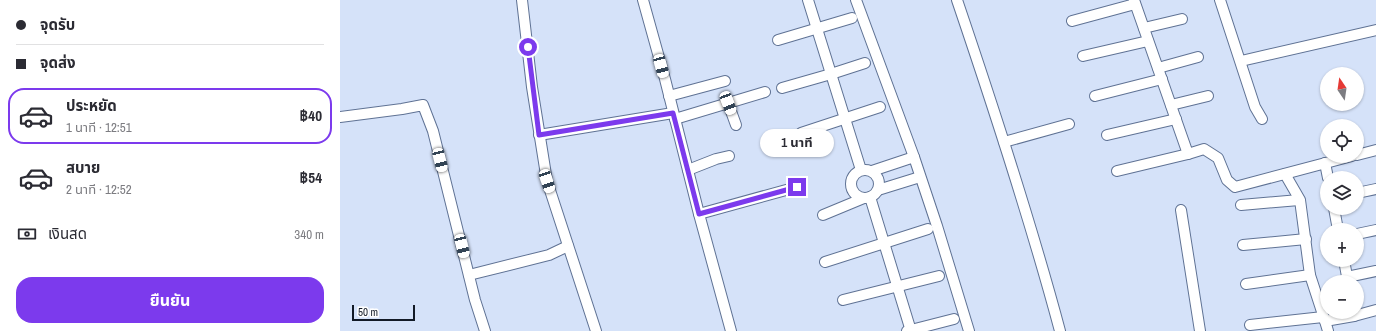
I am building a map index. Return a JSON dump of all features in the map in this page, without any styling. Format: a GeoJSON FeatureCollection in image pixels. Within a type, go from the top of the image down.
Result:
{"type":"FeatureCollection","features":[{"type":"Feature","properties":{"kind":"street"},"geometry":{"type":"LineString","coordinates":[[522,0],[539,135],[547,181],[596,331]]}},
{"type":"Feature","properties":{"kind":"street"},"geometry":{"type":"LineString","coordinates":[[643,0],[731,331]]}},
{"type":"Feature","properties":{"kind":"street"},"geometry":{"type":"LineString","coordinates":[[808,0],[861,170]]}},
{"type":"Feature","properties":{"kind":"street"},"geometry":{"type":"LineString","coordinates":[[857,0],[914,157],[937,226],[968,331]]}},
{"type":"Feature","properties":{"kind":"street"},"geometry":{"type":"LineString","coordinates":[[957,0],[1004,142],[1043,268],[1060,331]]}},
{"type":"Feature","properties":{"kind":"street"},"geometry":{"type":"LineString","coordinates":[[1220,0],[1256,107],[1262,119]]}},
{"type":"Feature","properties":{"kind":"street"},"geometry":{"type":"LineString","coordinates":[[1072,20],[1135,2],[1188,154]]}},
{"type":"Feature","properties":{"kind":"street"},"geometry":{"type":"LineString","coordinates":[[778,40],[852,18]]}},
{"type":"Feature","properties":{"kind":"street"},"geometry":{"type":"LineString","coordinates":[[1144,28],[1182,19]]}},
{"type":"Feature","properties":{"kind":"street"},"geometry":{"type":"LineString","coordinates":[[1241,61],[1376,30]]}},
{"type":"Feature","properties":{"kind":"street"},"geometry":{"type":"LineString","coordinates":[[1083,56],[1148,40]]}},
{"type":"Feature","properties":{"kind":"street"},"geometry":{"type":"LineString","coordinates":[[1158,68],[1198,57]]}},
{"type":"Feature","properties":{"kind":"street"},"geometry":{"type":"LineString","coordinates":[[782,88],[865,63]]}},
{"type":"Feature","properties":{"kind":"street"},"geometry":{"type":"LineString","coordinates":[[1094,96],[1162,79]]}},
{"type":"Feature","properties":{"kind":"street"},"geometry":{"type":"LineString","coordinates":[[669,96],[725,80]]}},
{"type":"Feature","properties":{"kind":"street"},"geometry":{"type":"LineString","coordinates":[[539,135],[674,116],[728,103],[765,92]]}},
{"type":"Feature","properties":{"kind":"street"},"geometry":{"type":"LineString","coordinates":[[1171,105],[1208,96]]}},
{"type":"Feature","properties":{"kind":"street"},"geometry":{"type":"LineString","coordinates":[[728,103],[736,125]]}},
{"type":"Feature","properties":{"kind":"street"},"geometry":{"type":"LineString","coordinates":[[340,117],[422,105],[433,131],[475,300],[485,331]]}},
{"type":"Feature","properties":{"kind":"street"},"geometry":{"type":"LineString","coordinates":[[801,133],[845,120],[880,107]]}},
{"type":"Feature","properties":{"kind":"street"},"geometry":{"type":"LineString","coordinates":[[1106,135],[1176,119]]}},
{"type":"Feature","properties":{"kind":"street"},"geometry":{"type":"LineString","coordinates":[[1004,142],[1069,124]]}},
{"type":"Feature","properties":{"kind":"street"},"geometry":{"type":"LineString","coordinates":[[1117,171],[1204,150],[1218,158],[1227,180],[1235,187],[1325,163],[1327,171]]}},
{"type":"Feature","properties":{"kind":"street"},"geometry":{"type":"LineString","coordinates":[[1364,153],[1376,150]]}},
{"type":"Feature","properties":{"kind":"street"},"geometry":{"type":"LineString","coordinates":[[688,170],[729,156]]}},
{"type":"Feature","properties":{"kind":"street"},"geometry":{"type":"LineString","coordinates":[[867,198],[859,196],[852,188],[853,178],[856,173],[861,170],[872,171],[914,157]]}},
{"type":"Feature","properties":{"kind":"street"},"geometry":{"type":"LineString","coordinates":[[823,215],[875,195],[880,185],[879,179],[872,171]]}},
{"type":"Feature","properties":{"kind":"street"},"geometry":{"type":"LineString","coordinates":[[1285,174],[1300,200],[1310,275],[1325,323]]}},
{"type":"Feature","properties":{"kind":"street"},"geometry":{"type":"LineString","coordinates":[[878,190],[920,177]]}},
{"type":"Feature","properties":{"kind":"street"},"geometry":{"type":"LineString","coordinates":[[699,214],[797,187]]}},
{"type":"Feature","properties":{"kind":"street"},"geometry":{"type":"LineString","coordinates":[[1364,192],[1376,189]]}},
{"type":"Feature","properties":{"kind":"street"},"geometry":{"type":"LineString","coordinates":[[867,198],[884,242],[910,331],[954,319]]}},
{"type":"Feature","properties":{"kind":"street"},"geometry":{"type":"LineString","coordinates":[[1241,205],[1300,200]]}},
{"type":"Feature","properties":{"kind":"street"},"geometry":{"type":"LineString","coordinates":[[1181,210],[1200,331]]}},
{"type":"Feature","properties":{"kind":"street"},"geometry":{"type":"LineString","coordinates":[[825,262],[928,229]]}},
{"type":"Feature","properties":{"kind":"street"},"geometry":{"type":"LineString","coordinates":[[1364,233],[1376,230]]}},
{"type":"Feature","properties":{"kind":"street"},"geometry":{"type":"LineString","coordinates":[[1243,244],[1306,239]]}},
{"type":"Feature","properties":{"kind":"street"},"geometry":{"type":"LineString","coordinates":[[469,275],[549,255],[568,246]]}},
{"type":"Feature","properties":{"kind":"street"},"geometry":{"type":"LineString","coordinates":[[1363,275],[1376,271]]}},
{"type":"Feature","properties":{"kind":"street"},"geometry":{"type":"LineString","coordinates":[[1246,284],[1310,275]]}},
{"type":"Feature","properties":{"kind":"street"},"geometry":{"type":"LineString","coordinates":[[843,300],[939,276]]}},
{"type":"Feature","properties":{"kind":"street"},"geometry":{"type":"LineString","coordinates":[[1364,312],[1376,310]]}},
{"type":"Feature","properties":{"kind":"street"},"geometry":{"type":"LineString","coordinates":[[1250,325],[1325,323],[1338,319]]}},
{"type":"Feature","properties":{"kind":"route"},"geometry":{"type":"LineString","coordinates":[[528,47],[539,135],[673,113],[699,214],[797,187]]}}]}
